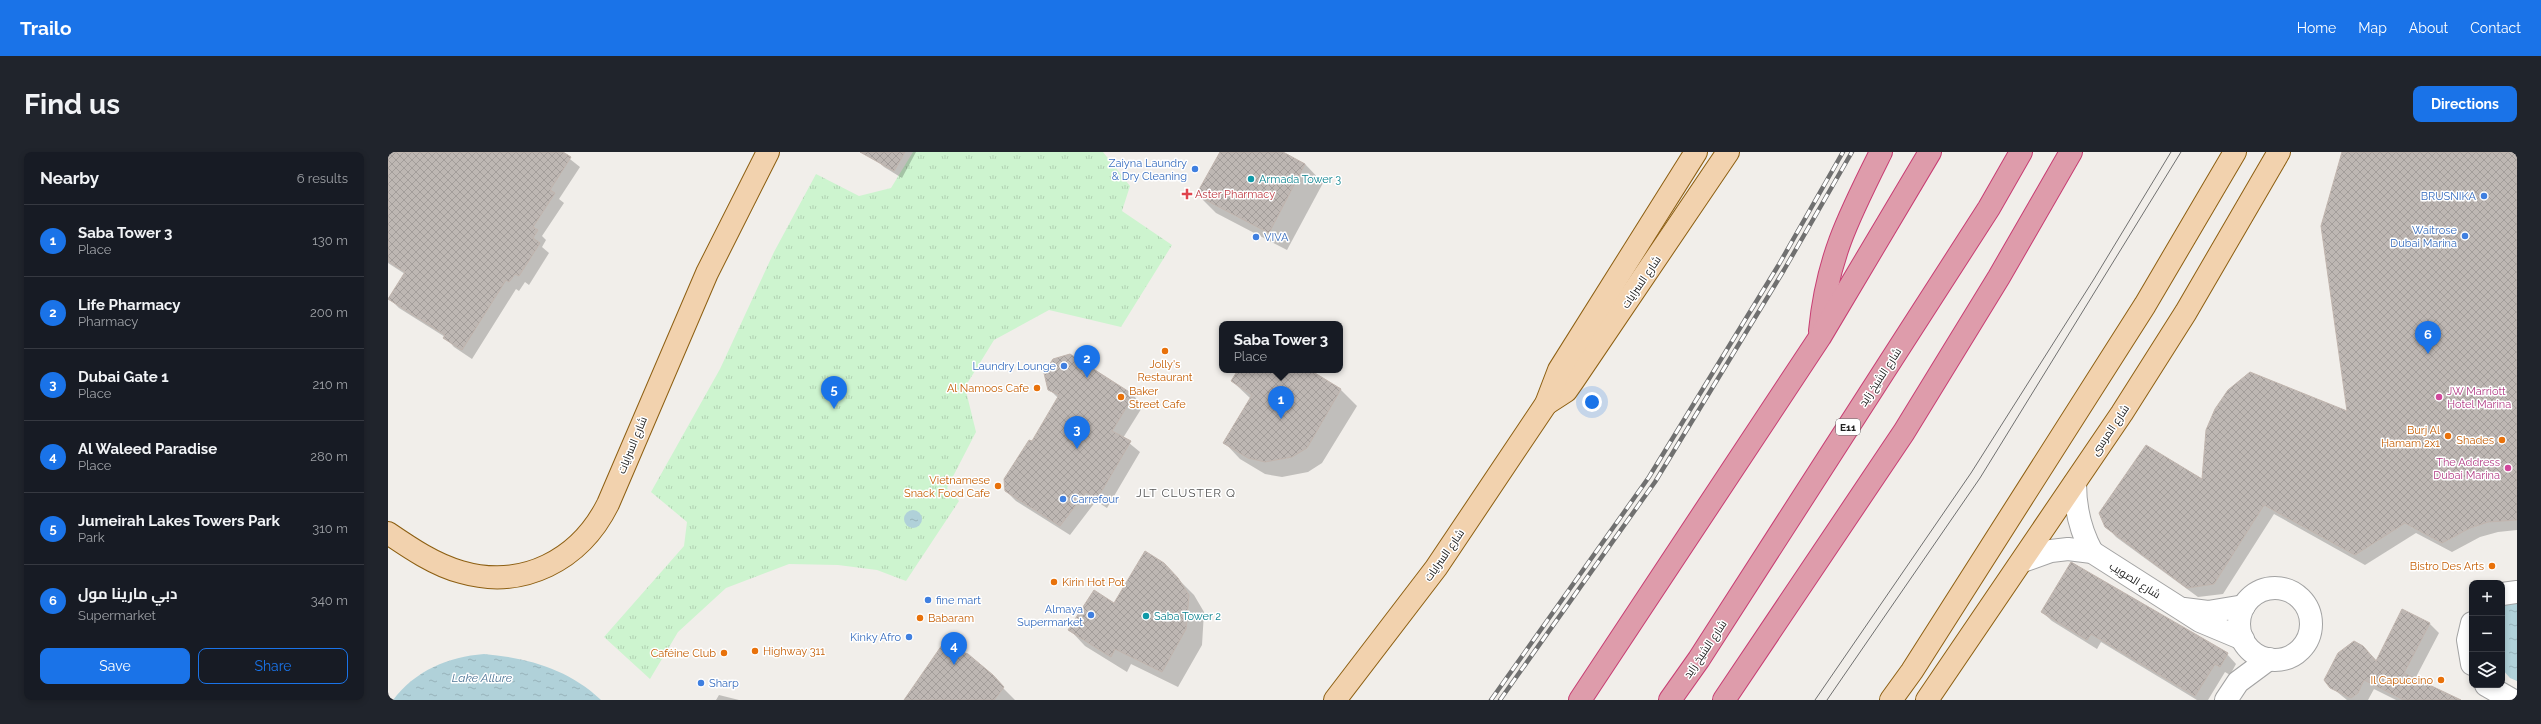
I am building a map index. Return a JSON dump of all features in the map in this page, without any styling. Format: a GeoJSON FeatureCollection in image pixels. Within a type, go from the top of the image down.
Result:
{"type":"FeatureCollection","features":[{"type":"Feature","properties":{"kind":"highway"},"geometry":{"type":"LineString","coordinates":[[1820,337],[1828,280],[1838,243],[1881,152]]}},
{"type":"Feature","properties":{"kind":"highway"},"geometry":{"type":"LineString","coordinates":[[1580,700],[1820,337],[1930,152]]}},
{"type":"Feature","properties":{"kind":"highway","name":"شارع الشيخ زايد"},"geometry":{"type":"LineString","coordinates":[[1670,700],[1699,659],[1989,208],[2021,152]]}},
{"type":"Feature","properties":{"kind":"highway"},"geometry":{"type":"LineString","coordinates":[[1724,700],[1904,432],[1999,277],[2071,152]]}},
{"type":"Feature","properties":{"kind":"main road","name":"شارع السرايات"},"geometry":{"type":"LineString","coordinates":[[388,533],[434,560],[460,572],[488,577],[521,575],[547,566],[580,545],[598,524],[608,504],[704,281],[768,152]]}},
{"type":"Feature","properties":{"kind":"main road","name":"شارع السرايات"},"geometry":{"type":"LineString","coordinates":[[1336,700],[1436,568],[1546,404],[1559,370],[1696,152]]}},
{"type":"Feature","properties":{"kind":"main road","name":"شارع السرايات"},"geometry":{"type":"LineString","coordinates":[[1546,404],[1566,391],[1728,152]]}},
{"type":"Feature","properties":{"kind":"main road"},"geometry":{"type":"LineString","coordinates":[[1891,700],[1912,671],[2145,305],[2235,152]]}},
{"type":"Feature","properties":{"kind":"main road","name":"شارع المرسى"},"geometry":{"type":"LineString","coordinates":[[1927,700],[2023,561],[2186,312],[2279,152]]}},
{"type":"Feature","properties":{"kind":"main road"},"geometry":{"type":"LineString","coordinates":[[1898,700],[1912,671]]}},
{"type":"Feature","properties":{"kind":"main road"},"geometry":{"type":"LineString","coordinates":[[1943,700],[1944,676]]}},
{"type":"Feature","properties":{"kind":"street"},"geometry":{"type":"LineString","coordinates":[[2075,483],[2076,512],[2085,540],[2092,552]]}},
{"type":"Feature","properties":{"kind":"street","name":"شارع الصويب"},"geometry":{"type":"LineString","coordinates":[[2023,561],[2051,551],[2068,549],[2092,552],[2211,627],[2245,642]]}},
{"type":"Feature","properties":{"kind":"street"},"geometry":{"type":"LineString","coordinates":[[2274,588],[2286,590],[2297,595],[2305,603],[2311,620],[2308,638],[2302,648],[2292,656],[2281,660],[2260,657],[2245,642],[2240,628],[2240,617],[2244,606],[2252,597],[2262,590],[2274,588]]}},
{"type":"Feature","properties":{"kind":"street"},"geometry":{"type":"LineString","coordinates":[[2505,594],[2517,592]]}},
{"type":"Feature","properties":{"kind":"street"},"geometry":{"type":"LineString","coordinates":[[2179,608],[2208,612],[2244,606]]}},
{"type":"Feature","properties":{"kind":"street"},"geometry":{"type":"LineString","coordinates":[[2469,636],[2469,646]]}},
{"type":"Feature","properties":{"kind":"street"},"geometry":{"type":"LineString","coordinates":[[2238,682],[2245,642]]}},
{"type":"Feature","properties":{"kind":"street"},"geometry":{"type":"LineString","coordinates":[[2226,700],[2238,682],[2269,659]]}},
{"type":"Feature","properties":{"kind":"street"},"geometry":{"type":"LineString","coordinates":[[2491,688],[2512,700]]}},
{"type":"Feature","properties":{"kind":"green space"},"geometry":{"type":"Polygon","coordinates":[[[913,152],[1103,152],[1130,186],[1122,211],[1172,245],[1121,327],[1049,310],[994,340],[965,387],[976,432],[947,488],[959,501],[906,581],[877,570],[838,565],[789,564],[726,588],[678,632],[650,679],[604,637],[684,546],[687,522],[651,492],[720,369],[774,252],[816,174],[859,196],[891,188],[913,152]]]}},
{"type":"Feature","properties":{"kind":"water"},"geometry":{"type":"Polygon","coordinates":[[[913,510],[919,513],[922,519],[919,525],[913,528],[907,525],[904,519],[907,513],[913,510]]]}},
{"type":"Feature","properties":{"kind":"water"},"geometry":{"type":"Polygon","coordinates":[[[2517,593],[2517,691],[2505,685],[2505,595],[2517,593]]]}},
{"type":"Feature","properties":{"kind":"water","name":"Lake Allure"},"geometry":{"type":"Polygon","coordinates":[[[484,654],[532,662],[547,667],[575,680],[601,700],[393,700],[422,673],[445,662],[458,658],[484,654]]]}},
{"type":"Feature","properties":{"kind":"pier"},"geometry":{"type":"Polygon","coordinates":[[[2505,672],[2510,678],[2517,681],[2517,689],[2505,683],[2505,672]]]}},
{"type":"Feature","properties":{"kind":"building"},"geometry":{"type":"Polygon","coordinates":[[[388,152],[563,152],[571,157],[550,190],[555,193],[533,227],[538,230],[533,238],[540,243],[519,276],[515,274],[509,282],[506,280],[462,350],[443,338],[445,335],[388,299],[405,272],[388,261],[388,152]]]}},
{"type":"Feature","properties":{"kind":"building"},"geometry":{"type":"Polygon","coordinates":[[[860,152],[905,152],[894,171],[860,152]]]}},
{"type":"Feature","properties":{"kind":"building","name":"Armada Tower 3"},"geometry":{"type":"Polygon","coordinates":[[[1220,152],[1283,152],[1305,164],[1269,233],[1196,195],[1220,152]]]}},
{"type":"Feature","properties":{"kind":"building"},"geometry":{"type":"Polygon","coordinates":[[[2342,152],[2517,152],[2517,520],[2488,522],[2470,528],[2442,543],[2405,523],[2355,555],[2264,505],[2214,584],[2187,588],[2105,527],[2099,513],[2146,445],[2202,479],[2206,430],[2215,409],[2228,390],[2250,372],[2347,411],[2321,226],[2342,152]]]}},
{"type":"Feature","properties":{"kind":"building"},"geometry":{"type":"Polygon","coordinates":[[[1070,354],[1134,395],[1112,431],[1131,441],[1097,499],[1086,492],[1060,526],[1005,491],[1004,479],[1029,440],[1032,441],[1059,395],[1048,390],[1044,373],[1053,359],[1070,354]]]}},
{"type":"Feature","properties":{"kind":"building"},"geometry":{"type":"Polygon","coordinates":[[[1236,373],[1315,373],[1341,389],[1307,448],[1292,457],[1265,462],[1248,458],[1223,443],[1252,395],[1231,381],[1236,373]]]}},
{"type":"Feature","properties":{"kind":"building","name":"Saba Tower 2"},"geometry":{"type":"Polygon","coordinates":[[[1145,551],[1164,563],[1178,578],[1189,595],[1186,629],[1162,672],[1115,649],[1111,657],[1068,630],[1094,590],[1114,603],[1145,551]]]}},
{"type":"Feature","properties":{"kind":"building"},"geometry":{"type":"Polygon","coordinates":[[[2071,562],[2228,653],[2220,667],[2215,664],[2195,696],[2091,634],[2087,640],[2041,612],[2071,562]]]}},
{"type":"Feature","properties":{"kind":"building"},"geometry":{"type":"Polygon","coordinates":[[[2402,609],[2430,623],[2404,673],[2461,700],[2404,700],[2364,680],[2358,693],[2351,698],[2330,688],[2324,680],[2338,653],[2354,641],[2363,646],[2376,661],[2402,609]]]}},
{"type":"Feature","properties":{"kind":"building"},"geometry":{"type":"Polygon","coordinates":[[[942,645],[968,654],[993,675],[1004,687],[994,700],[904,700],[942,645]]]}},
{"type":"Feature","properties":{"kind":"tram line"},"geometry":{"type":"LineString","coordinates":[[1815,700],[1971,473],[2094,279],[2171,152]]}},
{"type":"Feature","properties":{"kind":"tram line"},"geometry":{"type":"LineString","coordinates":[[1827,700],[1980,478],[2181,152]]}},
{"type":"Feature","properties":{"kind":"railway"},"geometry":{"type":"LineString","coordinates":[[1491,700],[1649,477],[1778,266],[1843,152]]}},
{"type":"Feature","properties":{"kind":"railway"},"geometry":{"type":"LineString","coordinates":[[1500,700],[1655,482],[1784,270],[1852,152]]}},
{"type":"Feature","properties":{"kind":"place","name":"Zaiyna Laundry & Dry Cleaning"},"geometry":{"type":"Point","coordinates":[1195,169]}},
{"type":"Feature","properties":{"kind":"place","name":"Armada Tower 3"},"geometry":{"type":"Point","coordinates":[1251,179]}},
{"type":"Feature","properties":{"kind":"place","name":"Aster Pharmacy"},"geometry":{"type":"Point","coordinates":[1187,194]}},
{"type":"Feature","properties":{"kind":"place","name":"BRUSNIKA"},"geometry":{"type":"Point","coordinates":[2484,196]}},
{"type":"Feature","properties":{"kind":"place","name":"Waitrose Dubai Marina"},"geometry":{"type":"Point","coordinates":[2465,236]}},
{"type":"Feature","properties":{"kind":"place","name":"VIVA"},"geometry":{"type":"Point","coordinates":[1256,237]}},
{"type":"Feature","properties":{"kind":"place","name":"Jolly's Restaurant"},"geometry":{"type":"Point","coordinates":[1165,351]}},
{"type":"Feature","properties":{"kind":"place","name":"دبي مارينا مول"},"geometry":{"type":"Point","coordinates":[2428,354]}},
{"type":"Feature","properties":{"kind":"place","name":"Laundry Lounge"},"geometry":{"type":"Point","coordinates":[1064,366]}},
{"type":"Feature","properties":{"kind":"place","name":"Life Pharmacy"},"geometry":{"type":"Point","coordinates":[1087,378]}},
{"type":"Feature","properties":{"kind":"place","name":"Al Namoos Cafe"},"geometry":{"type":"Point","coordinates":[1037,388]}},
{"type":"Feature","properties":{"kind":"place","name":"Baker Street Cafe"},"geometry":{"type":"Point","coordinates":[1121,397]}},
{"type":"Feature","properties":{"kind":"place","name":"JW Marriott Hotel Marina"},"geometry":{"type":"Point","coordinates":[2439,397]}},
{"type":"Feature","properties":{"kind":"place","name":"Jumeirah Lakes Towers Park"},"geometry":{"type":"Point","coordinates":[834,409]}},
{"type":"Feature","properties":{"kind":"place","name":"Saba Tower 3"},"geometry":{"type":"Point","coordinates":[1281,419]}},
{"type":"Feature","properties":{"kind":"place","name":"Burj Al Hamam 2x1"},"geometry":{"type":"Point","coordinates":[2448,436]}},
{"type":"Feature","properties":{"kind":"place","name":"Shades"},"geometry":{"type":"Point","coordinates":[2502,440]}},
{"type":"Feature","properties":{"kind":"place","name":"Dubai Gate 1"},"geometry":{"type":"Point","coordinates":[1077,449]}},
{"type":"Feature","properties":{"kind":"place","name":"The Address Dubai Marina"},"geometry":{"type":"Point","coordinates":[2508,468]}},
{"type":"Feature","properties":{"kind":"place","name":"Vietnamese Snack Food Cafe"},"geometry":{"type":"Point","coordinates":[998,486]}},
{"type":"Feature","properties":{"kind":"place","name":"Carrefour"},"geometry":{"type":"Point","coordinates":[1063,499]}},
{"type":"Feature","properties":{"kind":"place","name":"Bistro Des Arts"},"geometry":{"type":"Point","coordinates":[2492,566]}},
{"type":"Feature","properties":{"kind":"place","name":"Kirin Hot Pot"},"geometry":{"type":"Point","coordinates":[1054,582]}},
{"type":"Feature","properties":{"kind":"place","name":"fine mart"},"geometry":{"type":"Point","coordinates":[928,600]}},
{"type":"Feature","properties":{"kind":"place","name":"Almaya Supermarket"},"geometry":{"type":"Point","coordinates":[1091,615]}},
{"type":"Feature","properties":{"kind":"place","name":"Saba Tower 2"},"geometry":{"type":"Point","coordinates":[1146,616]}},
{"type":"Feature","properties":{"kind":"place","name":"Babaram"},"geometry":{"type":"Point","coordinates":[920,618]}},
{"type":"Feature","properties":{"kind":"place","name":"Kinky Afro"},"geometry":{"type":"Point","coordinates":[909,637]}},
{"type":"Feature","properties":{"kind":"place","name":"Highway 311"},"geometry":{"type":"Point","coordinates":[755,651]}},
{"type":"Feature","properties":{"kind":"place","name":"Caféine Club"},"geometry":{"type":"Point","coordinates":[724,653]}},
{"type":"Feature","properties":{"kind":"place","name":"Al Waleed Paradise"},"geometry":{"type":"Point","coordinates":[954,665]}},
{"type":"Feature","properties":{"kind":"place","name":"Il Capuccino"},"geometry":{"type":"Point","coordinates":[2441,680]}},
{"type":"Feature","properties":{"kind":"place","name":"Sharp"},"geometry":{"type":"Point","coordinates":[701,683]}},
{"type":"Feature","properties":{"kind":"district","name":"JLT CLUSTER Q"},"geometry":{"type":"Point","coordinates":[1186,493]}}]}
